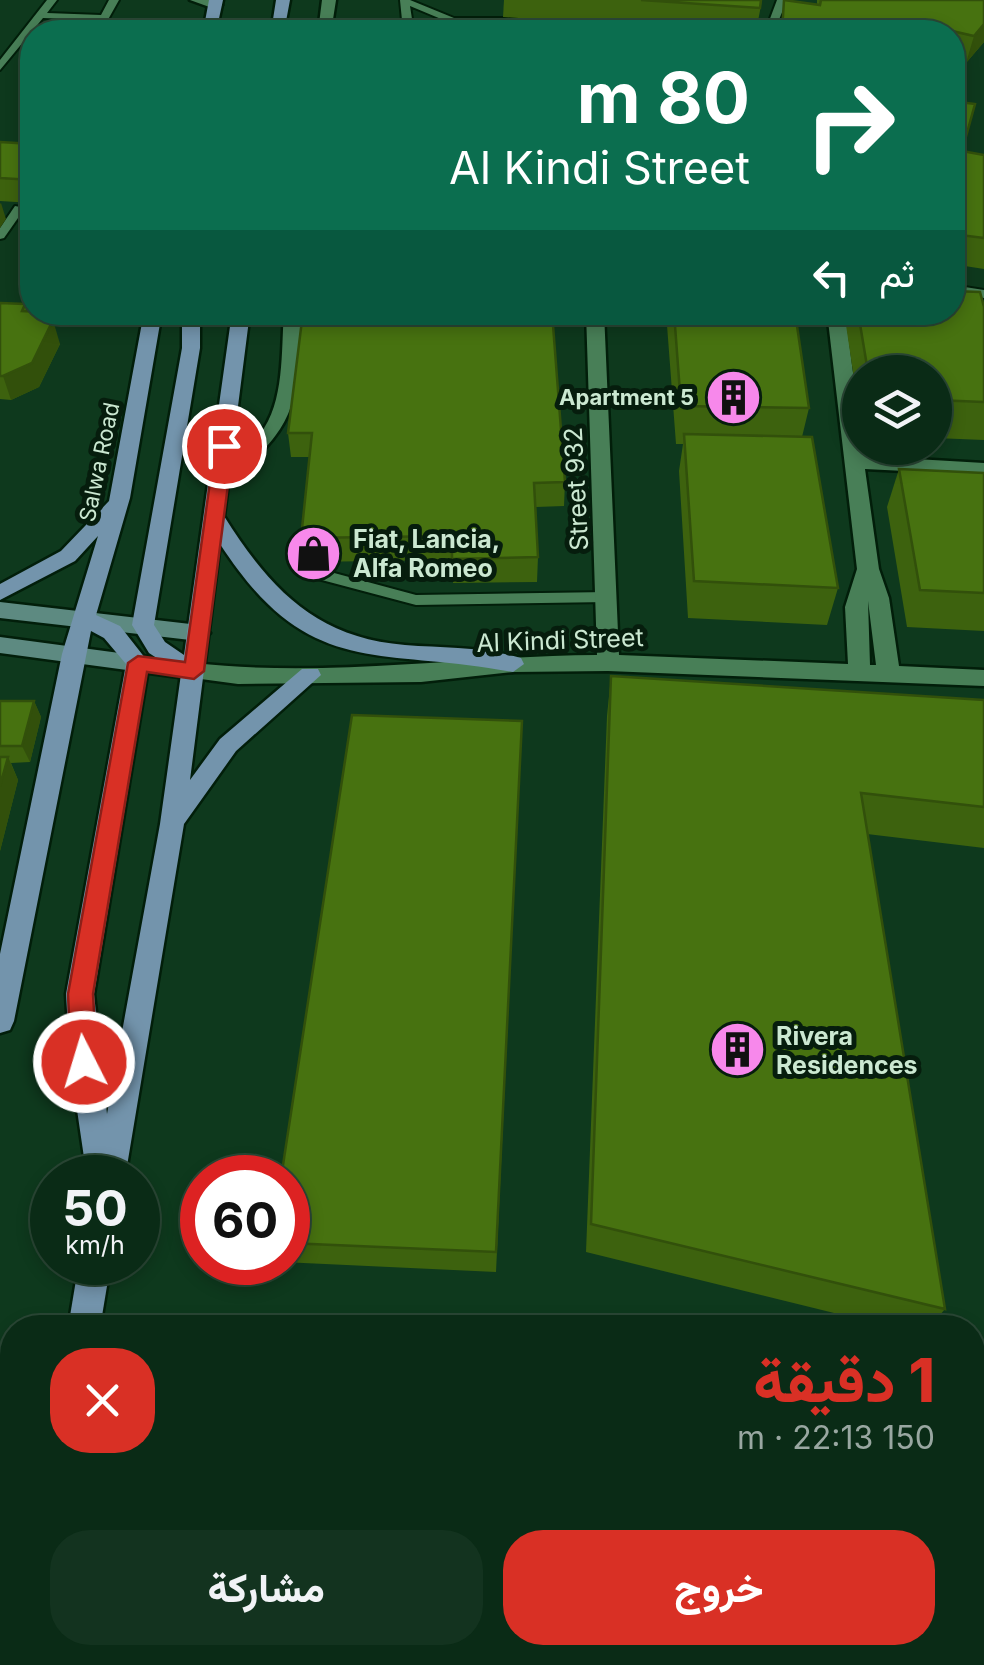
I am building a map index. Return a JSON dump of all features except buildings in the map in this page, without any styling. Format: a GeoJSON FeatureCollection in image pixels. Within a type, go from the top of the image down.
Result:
{"type":"FeatureCollection","features":[{"type":"Feature","properties":{"kind":"main road","name":"Salwa Road"},"geometry":{"type":"LineString","coordinates":[[0,1021],[73,654],[120,498],[150,325]]}},
{"type":"Feature","properties":{"kind":"main road"},"geometry":{"type":"LineString","coordinates":[[192,325],[191,348],[143,626],[146,636],[161,653],[194,671]]}},
{"type":"Feature","properties":{"kind":"main road"},"geometry":{"type":"LineString","coordinates":[[114,1155],[172,824],[239,325]]}},
{"type":"Feature","properties":{"kind":"main road"},"geometry":{"type":"LineString","coordinates":[[0,593],[68,556],[120,498]]}},
{"type":"Feature","properties":{"kind":"main road"},"geometry":{"type":"LineString","coordinates":[[216,520],[261,586],[293,614],[333,638],[374,649],[487,658],[513,664]]}},
{"type":"Feature","properties":{"kind":"main road"},"geometry":{"type":"LineString","coordinates":[[84,619],[112,632],[138,663],[80,994],[80,1023],[99,1155]]}},
{"type":"Feature","properties":{"kind":"main road"},"geometry":{"type":"LineString","coordinates":[[172,824],[228,745],[310,675]]}},
{"type":"Feature","properties":{"kind":"main road"},"geometry":{"type":"LineString","coordinates":[[86,1315],[91,1285]]}},
{"type":"Feature","properties":{"kind":"street"},"geometry":{"type":"LineString","coordinates":[[198,0],[216,3]]}},
{"type":"Feature","properties":{"kind":"street"},"geometry":{"type":"LineString","coordinates":[[220,480],[276,425],[292,325]]}},
{"type":"Feature","properties":{"kind":"street","name":"Street 932"},"geometry":{"type":"LineString","coordinates":[[595,325],[608,663]]}},
{"type":"Feature","properties":{"kind":"street"},"geometry":{"type":"LineString","coordinates":[[837,325],[842,365]]}},
{"type":"Feature","properties":{"kind":"street"},"geometry":{"type":"LineString","coordinates":[[853,465],[888,672]]}},
{"type":"Feature","properties":{"kind":"street"},"geometry":{"type":"LineString","coordinates":[[909,465],[984,469]]}},
{"type":"Feature","properties":{"kind":"street"},"geometry":{"type":"LineString","coordinates":[[860,672],[854,614],[860,583],[868,569]]}},
{"type":"Feature","properties":{"kind":"street"},"geometry":{"type":"LineString","coordinates":[[0,610],[199,633]]}},
{"type":"Feature","properties":{"kind":"street","name":"Al Kindi Street"},"geometry":{"type":"LineString","coordinates":[[0,646],[194,671],[310,675],[421,674],[513,664],[608,663],[984,678]]}},
{"type":"Feature","properties":{"kind":"lane"},"geometry":{"type":"LineString","coordinates":[[36,20],[52,0]]}},
{"type":"Feature","properties":{"kind":"lane"},"geometry":{"type":"LineString","coordinates":[[40,15],[104,18],[114,0]]}},
{"type":"Feature","properties":{"kind":"lane"},"geometry":{"type":"LineString","coordinates":[[405,0],[451,20]]}},
{"type":"Feature","properties":{"kind":"lane"},"geometry":{"type":"LineString","coordinates":[[0,68],[20,42]]}},
{"type":"Feature","properties":{"kind":"lane"},"geometry":{"type":"LineString","coordinates":[[0,236],[20,214]]}},
{"type":"Feature","properties":{"kind":"lane"},"geometry":{"type":"LineString","coordinates":[[323,575],[416,600],[608,598]]}},
{"type":"Feature","properties":{"kind":"place","name":"Apartment 5"},"geometry":{"type":"Point","coordinates":[733,397]}},
{"type":"Feature","properties":{"kind":"place","name":"Fiat, Lancia, Alfa Romeo"},"geometry":{"type":"Point","coordinates":[314,553]}},
{"type":"Feature","properties":{"kind":"place","name":"Rivera Residences"},"geometry":{"type":"Point","coordinates":[737,1050]}},
{"type":"Feature","properties":{"kind":"route"},"geometry":{"type":"LineString","coordinates":[[84,1062],[80,994],[138,663],[194,671],[224,446]]}}]}
